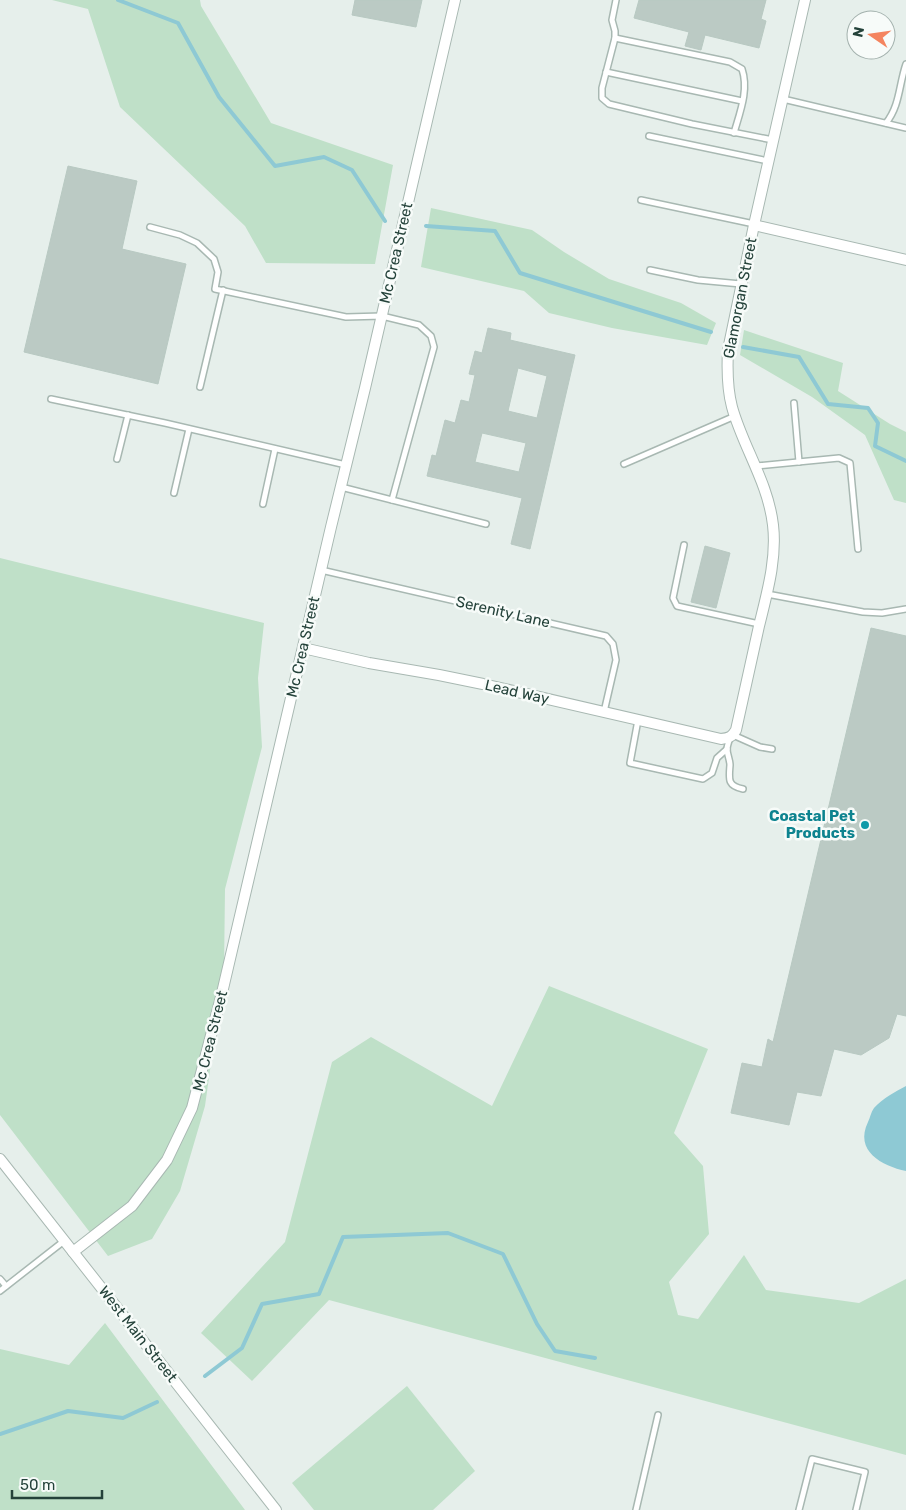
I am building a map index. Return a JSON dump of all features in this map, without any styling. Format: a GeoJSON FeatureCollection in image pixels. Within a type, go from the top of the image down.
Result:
{"type":"FeatureCollection","features":[{"type":"Feature","properties":{"kind":"street","name":"Mc Crea Street"},"geometry":{"type":"LineString","coordinates":[[73,1252],[132,1206],[167,1160],[192,1108],[222,993],[382,316],[454,0]]}},
{"type":"Feature","properties":{"kind":"street","name":"Glamorgan Street"},"geometry":{"type":"LineString","coordinates":[[732,736],[736,730],[766,594],[773,556],[773,525],[767,494],[735,416],[728,387],[729,339],[805,0]]}},
{"type":"Feature","properties":{"kind":"street"},"geometry":{"type":"LineString","coordinates":[[754,225],[906,260]]}},
{"type":"Feature","properties":{"kind":"street","name":"Lead Way"},"geometry":{"type":"LineString","coordinates":[[303,648],[368,664],[483,684],[721,739],[732,736]]}},
{"type":"Feature","properties":{"kind":"street","name":"West Main Street"},"geometry":{"type":"LineString","coordinates":[[0,1159],[276,1510]]}},
{"type":"Feature","properties":{"kind":"lane"},"geometry":{"type":"LineString","coordinates":[[616,0],[612,20],[615,38],[602,88],[602,98],[609,104],[692,124],[773,140]]}},
{"type":"Feature","properties":{"kind":"lane"},"geometry":{"type":"LineString","coordinates":[[615,38],[730,62],[742,69],[745,79],[742,101],[734,132]]}},
{"type":"Feature","properties":{"kind":"lane"},"geometry":{"type":"LineString","coordinates":[[886,123],[892,116],[898,101],[906,64]]}},
{"type":"Feature","properties":{"kind":"lane"},"geometry":{"type":"LineString","coordinates":[[606,72],[742,101]]}},
{"type":"Feature","properties":{"kind":"lane"},"geometry":{"type":"LineString","coordinates":[[782,99],[906,128]]}},
{"type":"Feature","properties":{"kind":"lane"},"geometry":{"type":"LineString","coordinates":[[648,136],[769,161]]}},
{"type":"Feature","properties":{"kind":"lane"},"geometry":{"type":"LineString","coordinates":[[641,200],[754,225]]}},
{"type":"Feature","properties":{"kind":"lane"},"geometry":{"type":"LineString","coordinates":[[150,227],[180,235],[197,243],[214,259],[218,272],[215,289],[346,317],[382,316],[419,325],[431,336],[434,347],[392,500]]}},
{"type":"Feature","properties":{"kind":"lane"},"geometry":{"type":"LineString","coordinates":[[650,270],[698,280],[741,284]]}},
{"type":"Feature","properties":{"kind":"lane"},"geometry":{"type":"LineString","coordinates":[[200,387],[223,290]]}},
{"type":"Feature","properties":{"kind":"lane"},"geometry":{"type":"LineString","coordinates":[[51,399],[346,466]]}},
{"type":"Feature","properties":{"kind":"lane"},"geometry":{"type":"LineString","coordinates":[[794,403],[799,462]]}},
{"type":"Feature","properties":{"kind":"lane"},"geometry":{"type":"LineString","coordinates":[[117,459],[128,415]]}},
{"type":"Feature","properties":{"kind":"lane"},"geometry":{"type":"LineString","coordinates":[[624,464],[735,416]]}},
{"type":"Feature","properties":{"kind":"lane"},"geometry":{"type":"LineString","coordinates":[[174,493],[189,429]]}},
{"type":"Feature","properties":{"kind":"lane"},"geometry":{"type":"LineString","coordinates":[[263,504],[275,449]]}},
{"type":"Feature","properties":{"kind":"lane"},"geometry":{"type":"LineString","coordinates":[[756,466],[839,458],[850,463],[858,549]]}},
{"type":"Feature","properties":{"kind":"lane"},"geometry":{"type":"LineString","coordinates":[[341,487],[486,524]]}},
{"type":"Feature","properties":{"kind":"lane"},"geometry":{"type":"LineString","coordinates":[[684,545],[672,598],[677,606],[760,624]]}},
{"type":"Feature","properties":{"kind":"lane","name":"Serenity Lane"},"geometry":{"type":"LineString","coordinates":[[321,570],[606,636],[613,644],[616,660],[604,712]]}},
{"type":"Feature","properties":{"kind":"lane"},"geometry":{"type":"LineString","coordinates":[[766,594],[864,612],[882,613],[906,609]]}},
{"type":"Feature","properties":{"kind":"lane"},"geometry":{"type":"LineString","coordinates":[[638,720],[630,764],[703,779],[712,773],[717,758],[727,749],[732,736],[760,747],[772,749]]}},
{"type":"Feature","properties":{"kind":"lane"},"geometry":{"type":"LineString","coordinates":[[727,749],[730,764],[729,780],[735,786],[744,789]]}},
{"type":"Feature","properties":{"kind":"lane"},"geometry":{"type":"LineString","coordinates":[[0,1291],[64,1241]]}},
{"type":"Feature","properties":{"kind":"lane"},"geometry":{"type":"LineString","coordinates":[[0,1278],[6,1286]]}},
{"type":"Feature","properties":{"kind":"lane"},"geometry":{"type":"LineString","coordinates":[[636,1510],[658,1415]]}},
{"type":"Feature","properties":{"kind":"lane"},"geometry":{"type":"LineString","coordinates":[[800,1510],[812,1459],[865,1472],[856,1510]]}},
{"type":"Feature","properties":{"kind":"green space"},"geometry":{"type":"Polygon","coordinates":[[[52,0],[200,0],[201,6],[271,123],[393,165],[375,264],[266,263],[245,226],[120,107],[88,9],[52,0]]]}},
{"type":"Feature","properties":{"kind":"green space"},"geometry":{"type":"Polygon","coordinates":[[[431,208],[532,230],[609,279],[681,303],[716,323],[707,345],[612,328],[549,313],[524,291],[421,267],[431,208]]]}},
{"type":"Feature","properties":{"kind":"green space"},"geometry":{"type":"Polygon","coordinates":[[[744,330],[843,363],[838,391],[906,432],[906,503],[894,500],[865,435],[812,397],[740,355],[744,330]]]}},
{"type":"Feature","properties":{"kind":"green space"},"geometry":{"type":"Polygon","coordinates":[[[0,558],[264,623],[258,678],[262,747],[225,889],[224,970],[205,1106],[180,1191],[152,1239],[108,1256],[0,1115],[0,558]]]}},
{"type":"Feature","properties":{"kind":"green space"},"geometry":{"type":"Polygon","coordinates":[[[549,986],[708,1049],[674,1133],[703,1166],[709,1234],[669,1282],[678,1315],[698,1319],[744,1255],[766,1290],[859,1303],[906,1279],[906,1455],[329,1300],[252,1381],[201,1333],[285,1242],[332,1062],[371,1037],[492,1106],[549,986]]]}},
{"type":"Feature","properties":{"kind":"green space"},"geometry":{"type":"Polygon","coordinates":[[[105,1323],[245,1510],[0,1510],[0,1349],[69,1365],[105,1323]]]}},
{"type":"Feature","properties":{"kind":"green space"},"geometry":{"type":"Polygon","coordinates":[[[407,1386],[475,1471],[433,1510],[314,1510],[292,1483],[407,1386]]]}},
{"type":"Feature","properties":{"kind":"water"},"geometry":{"type":"Polygon","coordinates":[[[906,1086],[906,1171],[888,1165],[873,1156],[865,1141],[865,1132],[874,1108],[885,1098],[906,1086]]]}},
{"type":"Feature","properties":{"kind":"building"},"geometry":{"type":"Polygon","coordinates":[[[355,0],[422,0],[416,27],[352,15],[355,0]]]}},
{"type":"Feature","properties":{"kind":"building"},"geometry":{"type":"Polygon","coordinates":[[[639,0],[766,0],[761,19],[766,21],[759,48],[705,35],[701,50],[685,46],[689,32],[634,18],[639,0]]]}},
{"type":"Feature","properties":{"kind":"building"},"geometry":{"type":"Polygon","coordinates":[[[68,166],[137,181],[122,249],[186,264],[158,384],[24,352],[68,166]]]}},
{"type":"Feature","properties":{"kind":"building"},"geometry":{"type":"Polygon","coordinates":[[[488,328],[511,333],[510,340],[575,355],[530,549],[511,544],[522,498],[427,476],[432,455],[436,456],[445,420],[455,423],[461,400],[469,402],[475,375],[469,374],[475,351],[482,353],[488,328]],[[518,368],[508,411],[537,418],[547,376],[518,368]],[[482,433],[475,462],[519,472],[526,443],[482,433]]]}},
{"type":"Feature","properties":{"kind":"building"},"geometry":{"type":"Polygon","coordinates":[[[705,546],[730,553],[716,608],[691,602],[705,546]]]}},
{"type":"Feature","properties":{"kind":"building","name":"Coastal Pet Products"},"geometry":{"type":"Polygon","coordinates":[[[871,628],[906,636],[906,1016],[897,1014],[889,1038],[861,1055],[834,1049],[821,1096],[797,1092],[789,1125],[731,1113],[742,1063],[762,1067],[768,1039],[773,1042],[871,628]]]}},
{"type":"Feature","properties":{"kind":"waterway"},"geometry":{"type":"LineString","coordinates":[[118,0],[178,23],[219,97],[275,166],[324,157],[352,170],[385,221]]}},
{"type":"Feature","properties":{"kind":"waterway"},"geometry":{"type":"LineString","coordinates":[[426,226],[495,231],[520,273],[711,332]]}},
{"type":"Feature","properties":{"kind":"waterway"},"geometry":{"type":"LineString","coordinates":[[743,347],[799,357],[828,404],[868,408],[878,423],[875,446],[906,461]]}},
{"type":"Feature","properties":{"kind":"waterway"},"geometry":{"type":"LineString","coordinates":[[205,1376],[242,1348],[262,1304],[319,1294],[343,1237],[448,1233],[503,1254],[537,1324],[555,1351],[595,1358]]}},
{"type":"Feature","properties":{"kind":"waterway"},"geometry":{"type":"LineString","coordinates":[[0,1434],[68,1411],[123,1418],[157,1402]]}},
{"type":"Feature","properties":{"kind":"place","name":"Coastal Pet Products"},"geometry":{"type":"Point","coordinates":[865,825]}}]}
